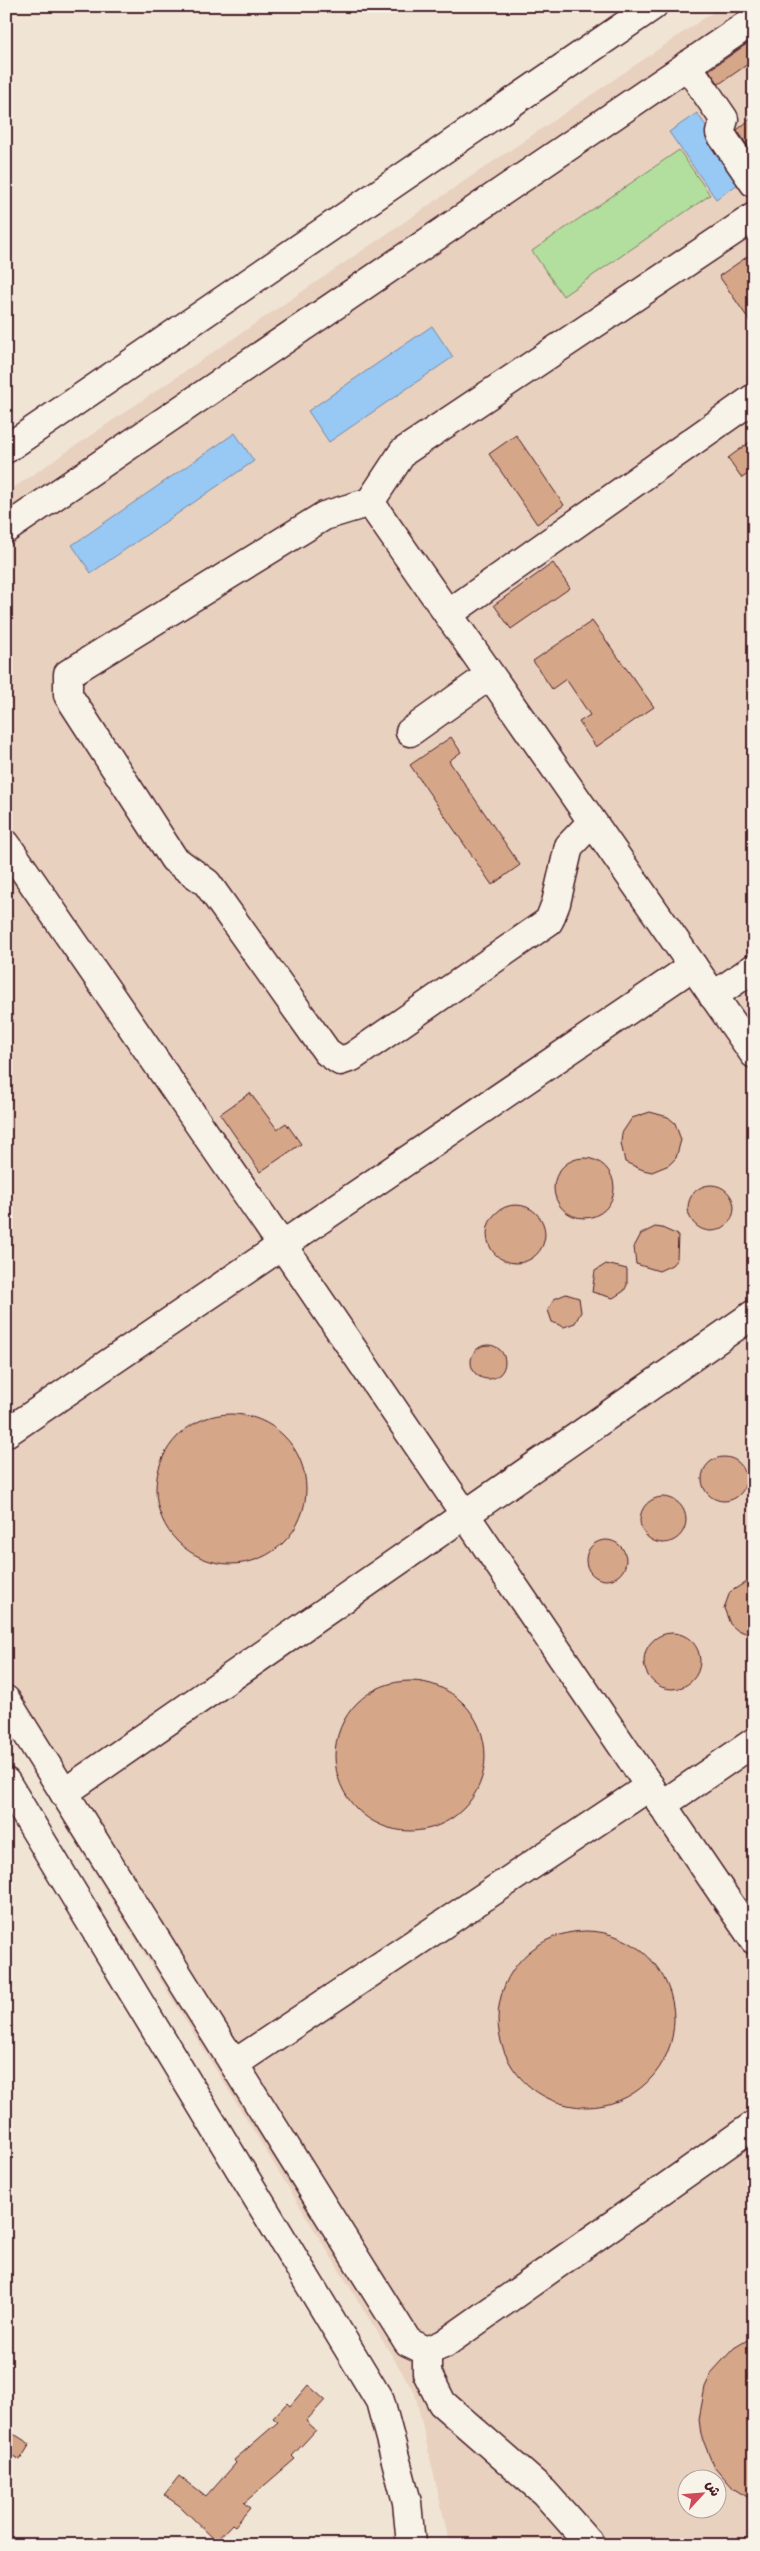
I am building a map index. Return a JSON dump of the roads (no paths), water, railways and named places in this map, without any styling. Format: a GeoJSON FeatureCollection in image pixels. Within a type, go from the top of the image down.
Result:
{"type":"FeatureCollection","features":[{"type":"Feature","properties":{"kind":"street"},"geometry":{"type":"LineString","coordinates":[[6,449],[653,6]]}},
{"type":"Feature","properties":{"kind":"street"},"geometry":{"type":"LineString","coordinates":[[6,529],[754,20]]}},
{"type":"Feature","properties":{"kind":"street"},"geometry":{"type":"LineString","coordinates":[[687,65],[724,119],[720,133],[754,182]]}},
{"type":"Feature","properties":{"kind":"street"},"geometry":{"type":"LineString","coordinates":[[592,822],[569,846],[556,903],[548,921],[352,1057],[340,1061],[327,1052],[207,883],[174,859],[68,695],[68,674],[324,516],[370,502],[403,452],[754,217]]}},
{"type":"Feature","properties":{"kind":"street"},"geometry":{"type":"LineString","coordinates":[[448,614],[754,398]]}},
{"type":"Feature","properties":{"kind":"street"},"geometry":{"type":"LineString","coordinates":[[370,502],[754,1054]]}},
{"type":"Feature","properties":{"kind":"street"},"geometry":{"type":"LineString","coordinates":[[410,732],[490,676]]}},
{"type":"Feature","properties":{"kind":"street"},"geometry":{"type":"LineString","coordinates":[[6,844],[282,1245],[754,1940]]}},
{"type":"Feature","properties":{"kind":"street"},"geometry":{"type":"LineString","coordinates":[[6,1433],[692,966]]}},
{"type":"Feature","properties":{"kind":"street"},"geometry":{"type":"LineString","coordinates":[[713,996],[754,968]]}},
{"type":"Feature","properties":{"kind":"street"},"geometry":{"type":"LineString","coordinates":[[64,1793],[754,1314]]}},
{"type":"Feature","properties":{"kind":"street"},"geometry":{"type":"LineString","coordinates":[[6,1700],[408,2342],[427,2351],[444,2344],[754,2125]]}},
{"type":"Feature","properties":{"kind":"street"},"geometry":{"type":"LineString","coordinates":[[234,2064],[656,1796],[754,1742]]}},
{"type":"Feature","properties":{"kind":"street"},"geometry":{"type":"LineString","coordinates":[[6,1782],[380,2401],[407,2502],[412,2545]]}},
{"type":"Feature","properties":{"kind":"street"},"geometry":{"type":"LineString","coordinates":[[427,2351],[427,2373],[442,2403],[544,2492],[591,2545]]}},
{"type":"Feature","properties":{"kind":"water"},"geometry":{"type":"Polygon","coordinates":[[[697,113],[744,180],[716,199],[669,132],[697,113]]]}},
{"type":"Feature","properties":{"kind":"water"},"geometry":{"type":"Polygon","coordinates":[[[432,326],[453,357],[329,442],[308,411],[432,326]]]}},
{"type":"Feature","properties":{"kind":"water"},"geometry":{"type":"Polygon","coordinates":[[[235,433],[254,461],[91,573],[72,545],[235,433]]]}}]}
